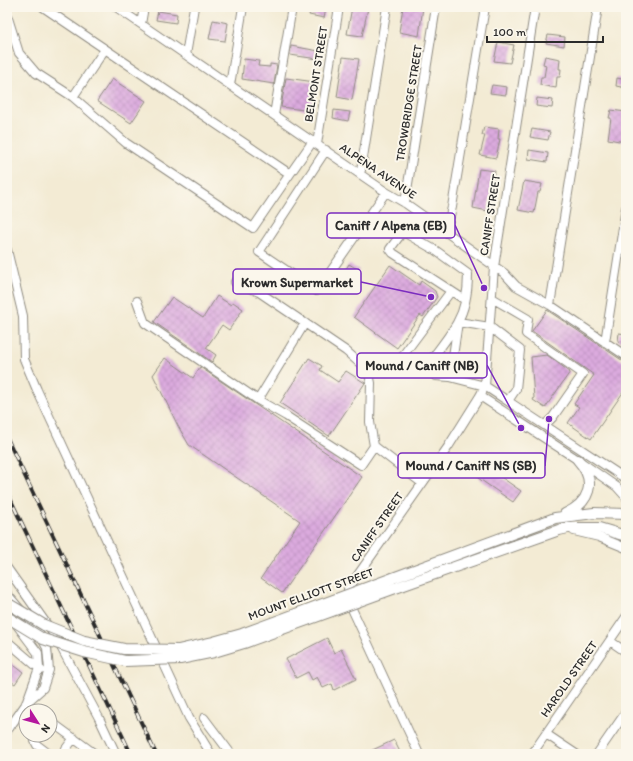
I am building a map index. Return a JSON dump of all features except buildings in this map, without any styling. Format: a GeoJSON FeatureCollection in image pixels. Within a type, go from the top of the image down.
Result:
{"type":"FeatureCollection","features":[{"type":"Feature","properties":{"kind":"main road"},"geometry":{"type":"LineString","coordinates":[[555,518],[567,514],[580,505],[587,494],[589,485],[588,475],[584,466],[578,460]]}},
{"type":"Feature","properties":{"kind":"main road","name":"MOUNT ELLIOTT STREET"},"geometry":{"type":"LineString","coordinates":[[7,617],[43,638],[84,652],[125,661],[180,659],[214,652],[244,643],[555,518],[594,513],[626,514]]}},
{"type":"Feature","properties":{"kind":"main road","name":"MOUNT ELLIOTT STREET"},"geometry":{"type":"LineString","coordinates":[[7,603],[44,625],[84,640],[124,649],[178,650],[242,634],[395,582],[559,530],[568,528],[599,528],[626,536]]}},
{"type":"Feature","properties":{"kind":"street"},"geometry":{"type":"LineString","coordinates":[[43,7],[290,174]]}},
{"type":"Feature","properties":{"kind":"street","name":"ALPENA AVENUE"},"geometry":{"type":"LineString","coordinates":[[116,7],[444,230],[504,273],[516,286],[550,305],[626,356]]}},
{"type":"Feature","properties":{"kind":"street"},"geometry":{"type":"LineString","coordinates":[[141,24],[144,7]]}},
{"type":"Feature","properties":{"kind":"street"},"geometry":{"type":"LineString","coordinates":[[186,55],[194,7]]}},
{"type":"Feature","properties":{"kind":"street"},"geometry":{"type":"LineString","coordinates":[[230,85],[243,7]]}},
{"type":"Feature","properties":{"kind":"street"},"geometry":{"type":"LineString","coordinates":[[274,115],[292,7]]}},
{"type":"Feature","properties":{"kind":"street","name":"BELMONT STREET"},"geometry":{"type":"LineString","coordinates":[[315,143],[339,7]]}},
{"type":"Feature","properties":{"kind":"street"},"geometry":{"type":"LineString","coordinates":[[359,173],[361,170],[387,7]]}},
{"type":"Feature","properties":{"kind":"street","name":"TROWBRIDGE STREET"},"geometry":{"type":"LineString","coordinates":[[405,203],[436,7]]}},
{"type":"Feature","properties":{"kind":"street"},"geometry":{"type":"LineString","coordinates":[[444,230],[449,220],[452,207],[485,7]]}},
{"type":"Feature","properties":{"kind":"street","name":"CANIFF STREET"},"geometry":{"type":"LineString","coordinates":[[419,754],[352,609],[348,589],[448,447],[485,386],[494,267],[535,7]]}},
{"type":"Feature","properties":{"kind":"street"},"geometry":{"type":"LineString","coordinates":[[550,305],[598,7]]}},
{"type":"Feature","properties":{"kind":"street"},"geometry":{"type":"LineString","coordinates":[[7,15],[19,53],[36,73],[73,97],[126,143],[253,228],[290,174],[315,143]]}},
{"type":"Feature","properties":{"kind":"street"},"geometry":{"type":"LineString","coordinates":[[73,97],[105,49]]}},
{"type":"Feature","properties":{"kind":"street"},"geometry":{"type":"LineString","coordinates":[[326,150],[260,252],[275,263],[317,291],[386,192]]}},
{"type":"Feature","properties":{"kind":"street"},"geometry":{"type":"LineString","coordinates":[[605,342],[626,208]]}},
{"type":"Feature","properties":{"kind":"street"},"geometry":{"type":"LineString","coordinates":[[450,377],[458,322],[468,290],[468,274],[435,250],[405,233],[401,234],[390,249],[393,253],[464,300]]}},
{"type":"Feature","properties":{"kind":"street"},"geometry":{"type":"LineString","coordinates":[[7,250],[23,316],[24,358],[37,390],[189,718],[211,754]]}},
{"type":"Feature","properties":{"kind":"street"},"geometry":{"type":"LineString","coordinates":[[235,282],[259,292],[346,351],[363,366],[369,374],[371,383],[372,394],[370,422],[374,446],[422,483]]}},
{"type":"Feature","properties":{"kind":"street"},"geometry":{"type":"LineString","coordinates":[[451,291],[404,354],[406,358],[436,376],[450,377],[485,386],[626,479]]}},
{"type":"Feature","properties":{"kind":"street"},"geometry":{"type":"LineString","coordinates":[[492,298],[528,319],[526,334],[583,374],[553,417],[545,425]]}},
{"type":"Feature","properties":{"kind":"street"},"geometry":{"type":"LineString","coordinates":[[137,301],[145,323],[258,400],[286,416],[361,465],[374,446]]}},
{"type":"Feature","properties":{"kind":"street"},"geometry":{"type":"LineString","coordinates":[[424,369],[458,322]]}},
{"type":"Feature","properties":{"kind":"street"},"geometry":{"type":"LineString","coordinates":[[458,322],[490,327],[520,350],[516,389],[508,401]]}},
{"type":"Feature","properties":{"kind":"street"},"geometry":{"type":"LineString","coordinates":[[258,400],[305,323]]}},
{"type":"Feature","properties":{"kind":"street"},"geometry":{"type":"LineString","coordinates":[[480,396],[578,460],[617,487],[626,497]]}},
{"type":"Feature","properties":{"kind":"street"},"geometry":{"type":"LineString","coordinates":[[559,530],[589,534],[614,542],[626,548]]}},
{"type":"Feature","properties":{"kind":"street"},"geometry":{"type":"LineString","coordinates":[[7,568],[55,636],[99,718],[116,754]]}},
{"type":"Feature","properties":{"kind":"street"},"geometry":{"type":"LineString","coordinates":[[7,594],[36,629],[47,648],[49,659],[48,672],[43,688],[27,703]]}},
{"type":"Feature","properties":{"kind":"street"},"geometry":{"type":"LineString","coordinates":[[7,613],[38,653],[39,668],[26,703]]}},
{"type":"Feature","properties":{"kind":"street","name":"HAROLD STREET"},"geometry":{"type":"LineString","coordinates":[[532,754],[626,617]]}},
{"type":"Feature","properties":{"kind":"street"},"geometry":{"type":"LineString","coordinates":[[7,641],[39,668],[48,672]]}},
{"type":"Feature","properties":{"kind":"street"},"geometry":{"type":"LineString","coordinates":[[610,641],[626,652]]}},
{"type":"Feature","properties":{"kind":"street"},"geometry":{"type":"LineString","coordinates":[[597,754],[626,712]]}},
{"type":"Feature","properties":{"kind":"street"},"geometry":{"type":"LineString","coordinates":[[7,731],[18,715]]}},
{"type":"Feature","properties":{"kind":"street"},"geometry":{"type":"LineString","coordinates":[[204,718],[231,754]]}},
{"type":"Feature","properties":{"kind":"street"},"geometry":{"type":"LineString","coordinates":[[58,727],[96,754]]}},
{"type":"Feature","properties":{"kind":"street"},"geometry":{"type":"LineString","coordinates":[[546,734],[576,754]]}},
{"type":"Feature","properties":{"kind":"street"},"geometry":{"type":"LineString","coordinates":[[62,754],[74,738]]}},
{"type":"Feature","properties":{"kind":"street"},"geometry":{"type":"LineString","coordinates":[[36,743],[36,745],[49,754]]}},
{"type":"Feature","properties":{"kind":"railway"},"geometry":{"type":"LineString","coordinates":[[7,438],[156,754]]}},
{"type":"Feature","properties":{"kind":"railway"},"geometry":{"type":"LineString","coordinates":[[7,492],[131,754]]}},
{"type":"Feature","properties":{"kind":"place","name":"Caniff / Alpena (EB)"},"geometry":{"type":"Point","coordinates":[484,288]}},
{"type":"Feature","properties":{"kind":"place","name":"Krown Supermarket"},"geometry":{"type":"Point","coordinates":[431,297]}},
{"type":"Feature","properties":{"kind":"place","name":"Mound / Caniff NS (SB)"},"geometry":{"type":"Point","coordinates":[549,419]}},
{"type":"Feature","properties":{"kind":"place","name":"Mound / Caniff (NB)"},"geometry":{"type":"Point","coordinates":[521,428]}}]}
